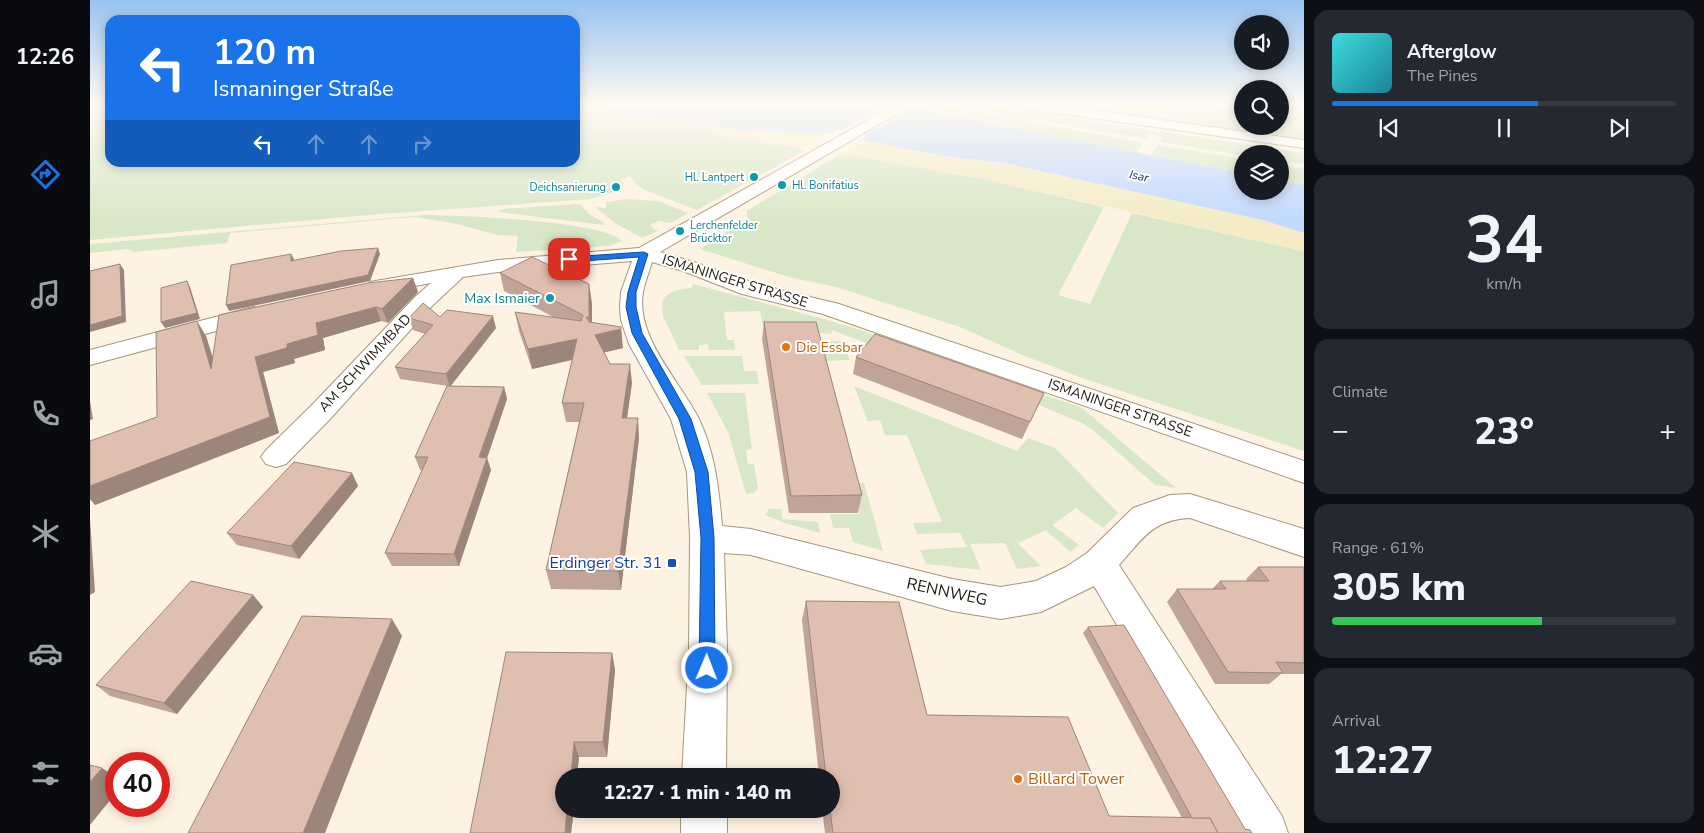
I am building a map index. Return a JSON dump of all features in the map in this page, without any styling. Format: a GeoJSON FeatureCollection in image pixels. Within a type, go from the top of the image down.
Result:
{"type":"FeatureCollection","features":[{"type":"Feature","properties":{"kind":"street"},"geometry":{"type":"LineString","coordinates":[[704,768],[708,649],[707,538],[702,472],[685,419],[641,344],[633,320],[631,307],[632,292],[644,254],[836,144]]}},
{"type":"Feature","properties":{"kind":"street","name":"ISMANINGER STRASSE"},"geometry":{"type":"LineString","coordinates":[[356,292],[457,272],[534,262],[644,254],[690,267],[750,289],[831,309],[1304,472]]}},
{"type":"Feature","properties":{"kind":"street","name":"AM SCHWIMMBAD"},"geometry":{"type":"LineString","coordinates":[[276,457],[321,412],[418,307],[457,272]]}},
{"type":"Feature","properties":{"kind":"street"},"geometry":{"type":"LineString","coordinates":[[90,358],[188,330],[271,310]]}},
{"type":"Feature","properties":{"kind":"street","name":"RENNWEG"},"geometry":{"type":"LineString","coordinates":[[707,538],[751,542],[952,596],[1000,603],[1041,596],[1078,578],[1098,563],[1144,517],[1170,506],[1190,506],[1215,512],[1304,543]]}},
{"type":"Feature","properties":{"kind":"street"},"geometry":{"type":"LineString","coordinates":[[1098,563],[1265,833]]}},
{"type":"Feature","properties":{"kind":"street"},"geometry":{"type":"LineString","coordinates":[[704,818],[704,833]]}},
{"type":"Feature","properties":{"kind":"green space"},"geometry":{"type":"Polygon","coordinates":[[[90,144],[105,144],[105,167],[580,167],[580,144],[774,144],[798,147],[804,151],[697,210],[645,190],[637,185],[630,176],[621,180],[624,183],[619,191],[590,199],[368,215],[90,240],[90,144]]]}},
{"type":"Feature","properties":{"kind":"green space"},"geometry":{"type":"Polygon","coordinates":[[[1095,144],[1142,144],[1136,152],[1095,144]]]}},
{"type":"Feature","properties":{"kind":"green space"},"geometry":{"type":"Polygon","coordinates":[[[1173,144],[1251,145],[1234,145],[1234,154],[1173,144]]]}},
{"type":"Feature","properties":{"kind":"green space"},"geometry":{"type":"Polygon","coordinates":[[[1158,145],[1234,158],[1234,171],[1152,155],[1158,145]]]}},
{"type":"Feature","properties":{"kind":"green space"},"geometry":{"type":"Polygon","coordinates":[[[1289,151],[1304,153],[1304,164],[1289,162],[1289,151]]]}},
{"type":"Feature","properties":{"kind":"green space"},"geometry":{"type":"Polygon","coordinates":[[[837,156],[855,156],[989,180],[1104,207],[1058,295],[1090,304],[1132,213],[1304,251],[1304,451],[1085,379],[1020,354],[960,327],[836,287],[789,277],[700,249],[747,218],[747,211],[837,156]]]}},
{"type":"Feature","properties":{"kind":"green space"},"geometry":{"type":"Polygon","coordinates":[[[1289,166],[1304,169],[1304,185],[1289,182],[1289,166]]]}},
{"type":"Feature","properties":{"kind":"green space"},"geometry":{"type":"Polygon","coordinates":[[[626,199],[659,201],[688,213],[670,223],[659,221],[651,224],[652,228],[658,231],[642,238],[615,223],[595,207],[606,208],[606,202],[626,199]]]}},
{"type":"Feature","properties":{"kind":"green space"},"geometry":{"type":"Polygon","coordinates":[[[580,204],[589,214],[603,222],[604,225],[497,212],[502,209],[580,204]]]}},
{"type":"Feature","properties":{"kind":"green space"},"geometry":{"type":"Polygon","coordinates":[[[424,215],[529,220],[560,224],[588,228],[610,234],[622,241],[609,246],[516,252],[518,236],[498,235],[453,223],[414,217],[230,233],[227,243],[134,252],[129,249],[90,253],[90,244],[424,215]]]}},
{"type":"Feature","properties":{"kind":"green space"},"geometry":{"type":"Polygon","coordinates":[[[693,284],[828,320],[885,338],[1035,406],[832,330],[832,334],[798,331],[797,325],[763,326],[760,311],[724,312],[727,340],[734,340],[735,350],[709,350],[708,344],[699,345],[699,350],[679,350],[663,316],[662,302],[671,293],[691,288],[693,284]]]}},
{"type":"Feature","properties":{"kind":"green space"},"geometry":{"type":"Polygon","coordinates":[[[817,341],[841,341],[850,360],[822,361],[817,341]]]}},
{"type":"Feature","properties":{"kind":"green space"},"geometry":{"type":"Polygon","coordinates":[[[684,356],[742,356],[744,371],[757,371],[759,384],[702,385],[684,356]]]}},
{"type":"Feature","properties":{"kind":"green space"},"geometry":{"type":"Polygon","coordinates":[[[854,386],[1017,451],[1028,438],[1055,448],[1118,513],[1103,528],[1076,508],[1052,525],[1079,545],[1070,552],[1046,530],[1018,543],[1041,566],[1017,569],[1005,543],[970,544],[981,570],[926,564],[920,550],[967,547],[960,533],[917,534],[913,523],[942,522],[907,435],[885,435],[880,420],[868,421],[854,386]]]}},
{"type":"Feature","properties":{"kind":"green space"},"geometry":{"type":"Polygon","coordinates":[[[707,393],[745,393],[752,449],[746,450],[748,464],[754,464],[758,488],[754,493],[746,494],[728,432],[707,393]]]}},
{"type":"Feature","properties":{"kind":"green space"},"geometry":{"type":"Polygon","coordinates":[[[1042,394],[1082,408],[1176,488],[1155,485],[1094,431],[1082,423],[1039,405],[1042,394]]]}},
{"type":"Feature","properties":{"kind":"green space"},"geometry":{"type":"Polygon","coordinates":[[[851,483],[864,483],[883,551],[853,542],[849,528],[833,528],[830,514],[860,514],[851,483]]]}},
{"type":"Feature","properties":{"kind":"green space"},"geometry":{"type":"Polygon","coordinates":[[[769,509],[781,509],[783,519],[818,522],[820,533],[765,515],[769,509]]]}},
{"type":"Feature","properties":{"kind":"sand"},"geometry":{"type":"Polygon","coordinates":[[[771,144],[809,144],[801,148],[771,144]]]}},
{"type":"Feature","properties":{"kind":"sand"},"geometry":{"type":"Polygon","coordinates":[[[860,144],[886,144],[943,156],[1005,163],[1263,220],[1304,233],[1304,251],[989,180],[855,156],[837,156],[860,144]]]}},
{"type":"Feature","properties":{"kind":"water","name":"Isar"},"geometry":{"type":"Polygon","coordinates":[[[883,144],[1094,144],[1234,171],[1234,200],[1289,200],[1289,182],[1304,185],[1304,233],[1263,220],[1005,163],[943,156],[883,144]]]}},
{"type":"Feature","properties":{"kind":"building"},"geometry":{"type":"Polygon","coordinates":[[[378,248],[368,275],[226,305],[231,265],[291,254],[291,261],[341,251],[378,248]]]}},
{"type":"Feature","properties":{"kind":"building"},"geometry":{"type":"Polygon","coordinates":[[[532,257],[589,284],[589,318],[586,317],[589,322],[621,327],[621,329],[595,335],[610,364],[630,364],[622,418],[638,418],[618,571],[546,570],[584,403],[562,403],[577,339],[528,349],[515,312],[581,321],[583,315],[500,273],[532,257]]]}},
{"type":"Feature","properties":{"kind":"building"},"geometry":{"type":"Polygon","coordinates":[[[120,264],[122,316],[90,325],[90,271],[120,264]]]}},
{"type":"Feature","properties":{"kind":"building"},"geometry":{"type":"Polygon","coordinates":[[[413,278],[382,309],[376,307],[316,323],[318,335],[287,344],[287,348],[255,357],[270,417],[90,486],[90,441],[157,417],[156,332],[197,321],[211,369],[219,315],[368,283],[413,278]]]}},
{"type":"Feature","properties":{"kind":"building"},"geometry":{"type":"Polygon","coordinates":[[[187,281],[197,313],[161,322],[161,288],[187,281]]]}},
{"type":"Feature","properties":{"kind":"building"},"geometry":{"type":"Polygon","coordinates":[[[423,303],[440,317],[447,310],[493,316],[446,374],[395,367],[433,325],[409,318],[423,303]]]}},
{"type":"Feature","properties":{"kind":"building"},"geometry":{"type":"Polygon","coordinates":[[[764,322],[816,322],[862,495],[791,496],[764,322]]]}},
{"type":"Feature","properties":{"kind":"building"},"geometry":{"type":"Polygon","coordinates":[[[875,334],[1044,393],[1030,422],[856,357],[875,334]]]}},
{"type":"Feature","properties":{"kind":"building"},"geometry":{"type":"Polygon","coordinates":[[[447,386],[504,387],[479,457],[487,458],[454,554],[385,553],[428,457],[415,457],[447,386]]]}},
{"type":"Feature","properties":{"kind":"building"},"geometry":{"type":"Polygon","coordinates":[[[294,462],[352,473],[291,546],[227,533],[294,462]]]}},
{"type":"Feature","properties":{"kind":"building"},"geometry":{"type":"Polygon","coordinates":[[[1258,567],[1304,567],[1304,663],[1276,662],[1283,673],[1228,672],[1177,589],[1226,589],[1220,581],[1269,581],[1258,567]]]}},
{"type":"Feature","properties":{"kind":"building"},"geometry":{"type":"Polygon","coordinates":[[[191,581],[253,595],[164,703],[96,685],[191,581]]]}},
{"type":"Feature","properties":{"kind":"building"},"geometry":{"type":"Polygon","coordinates":[[[806,601],[899,602],[927,715],[1068,717],[1109,816],[1210,818],[1218,833],[833,833],[831,818],[840,818],[840,768],[825,768],[806,601]]]}},
{"type":"Feature","properties":{"kind":"building"},"geometry":{"type":"Polygon","coordinates":[[[302,616],[392,619],[303,833],[188,833],[302,616]]]}},
{"type":"Feature","properties":{"kind":"building"},"geometry":{"type":"Polygon","coordinates":[[[1124,625],[1245,829],[1250,830],[1252,833],[1218,833],[1210,818],[1192,818],[1088,627],[1124,625]]]}},
{"type":"Feature","properties":{"kind":"building"},"geometry":{"type":"Polygon","coordinates":[[[506,652],[612,653],[603,742],[574,742],[572,768],[555,768],[555,818],[566,818],[565,833],[470,833],[506,652]]]}},
{"type":"Feature","properties":{"kind":"building"},"geometry":{"type":"Polygon","coordinates":[[[90,765],[102,768],[90,782],[90,765]]]}},
{"type":"Feature","properties":{"kind":"place","name":"Hl. Lantpert"},"geometry":{"type":"Point","coordinates":[754,177]}},
{"type":"Feature","properties":{"kind":"place","name":"Hl. Bonifatius"},"geometry":{"type":"Point","coordinates":[782,185]}},
{"type":"Feature","properties":{"kind":"place","name":"Deichsanierung"},"geometry":{"type":"Point","coordinates":[616,187]}},
{"type":"Feature","properties":{"kind":"place","name":"Lerchenfelder Brücktor"},"geometry":{"type":"Point","coordinates":[680,231]}},
{"type":"Feature","properties":{"kind":"place","name":"Max Ismaier"},"geometry":{"type":"Point","coordinates":[550,298]}},
{"type":"Feature","properties":{"kind":"place","name":"Die Essbar"},"geometry":{"type":"Point","coordinates":[786,347]}},
{"type":"Feature","properties":{"kind":"place","name":"Erdinger Str. 31"},"geometry":{"type":"Point","coordinates":[672,563]}},
{"type":"Feature","properties":{"kind":"place","name":"Billard Tower"},"geometry":{"type":"Point","coordinates":[1018,779]}},
{"type":"Feature","properties":{"kind":"route"},"geometry":{"type":"LineString","coordinates":[[569,259],[644,254],[632,292],[631,307],[633,320],[641,344],[685,419],[702,472],[707,538],[707,668]]}}]}
